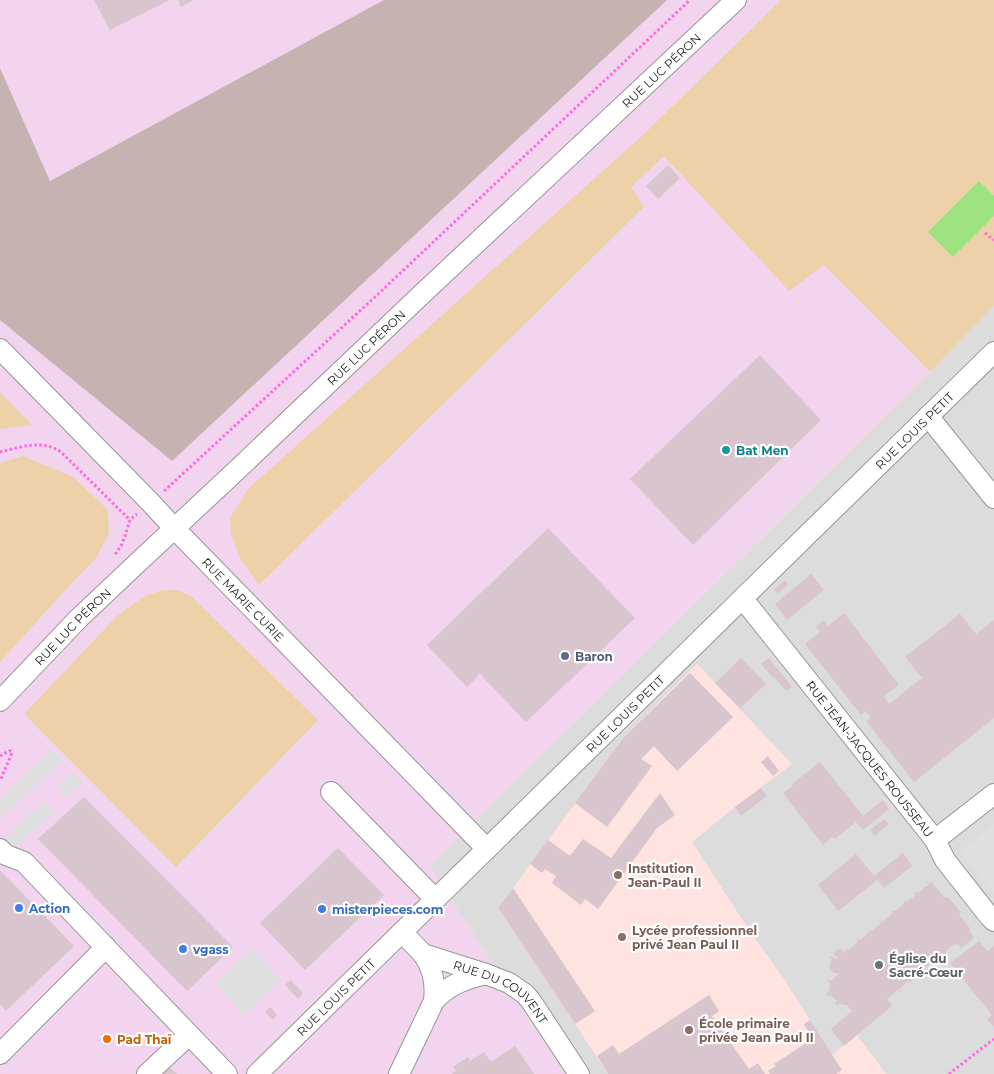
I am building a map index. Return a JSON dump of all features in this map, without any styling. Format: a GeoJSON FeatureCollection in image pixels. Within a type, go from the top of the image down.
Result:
{"type":"FeatureCollection","features":[{"type":"Feature","properties":{"kind":"street","name":"RUE LUC PÉRON"},"geometry":{"type":"LineString","coordinates":[[0,700],[79,618],[736,0]]}},
{"type":"Feature","properties":{"kind":"street","name":"RUE MARIE CURIE"},"geometry":{"type":"LineString","coordinates":[[0,349],[487,849]]}},
{"type":"Feature","properties":{"kind":"street","name":"RUE LOUIS PETIT"},"geometry":{"type":"LineString","coordinates":[[257,1074],[994,352]]}},
{"type":"Feature","properties":{"kind":"street"},"geometry":{"type":"LineString","coordinates":[[928,416],[994,498]]}},
{"type":"Feature","properties":{"kind":"street","name":"RUE JEAN-JACQUES ROUSSEAU"},"geometry":{"type":"LineString","coordinates":[[743,599],[935,840],[945,860],[994,921]]}},
{"type":"Feature","properties":{"kind":"street"},"geometry":{"type":"LineString","coordinates":[[331,792],[435,900]]}},
{"type":"Feature","properties":{"kind":"street"},"geometry":{"type":"LineString","coordinates":[[935,840],[994,794]]}},
{"type":"Feature","properties":{"kind":"street"},"geometry":{"type":"LineString","coordinates":[[0,849],[6,855],[24,862],[227,1074]]}},
{"type":"Feature","properties":{"kind":"street","name":"RUE DU COUVENT"},"geometry":{"type":"LineString","coordinates":[[402,932],[423,954],[509,983],[525,994],[579,1074]]}},
{"type":"Feature","properties":{"kind":"street"},"geometry":{"type":"LineString","coordinates":[[0,1054],[106,947]]}},
{"type":"Feature","properties":{"kind":"street"},"geometry":{"type":"LineString","coordinates":[[423,954],[429,962],[434,977],[434,1001]]}},
{"type":"Feature","properties":{"kind":"street"},"geometry":{"type":"LineString","coordinates":[[399,1074],[434,1001],[440,994],[455,983],[486,974]]}},
{"type":"Feature","properties":{"kind":"street"},"geometry":{"type":"LineString","coordinates":[[148,1074],[189,1035]]}},
{"type":"Feature","properties":{"kind":"path"},"geometry":{"type":"LineString","coordinates":[[132,568],[116,553],[121,546],[130,520],[151,503],[354,316],[690,0]]}},
{"type":"Feature","properties":{"kind":"path"},"geometry":{"type":"LineString","coordinates":[[985,233],[994,240]]}},
{"type":"Feature","properties":{"kind":"path"},"geometry":{"type":"LineString","coordinates":[[0,452],[37,444],[62,452],[130,520]]}},
{"type":"Feature","properties":{"kind":"path"},"geometry":{"type":"LineString","coordinates":[[0,756],[9,751],[12,753],[0,781]]}},
{"type":"Feature","properties":{"kind":"path"},"geometry":{"type":"LineString","coordinates":[[949,1074],[994,1039]]}},
{"type":"Feature","properties":{"kind":"shaded area"},"geometry":{"type":"Polygon","coordinates":[[[0,0],[994,0],[824,265],[930,372],[429,866],[565,1074],[0,1074],[0,0]]]}},
{"type":"Feature","properties":{"kind":"shaded area"},"geometry":{"type":"Polygon","coordinates":[[[384,0],[667,0],[172,461],[0,320],[0,68],[50,181],[384,0]]]}},
{"type":"Feature","properties":{"kind":"shaded area"},"geometry":{"type":"Polygon","coordinates":[[[781,0],[994,0],[994,306],[930,372],[824,265],[789,291],[664,156],[631,187],[644,207],[259,585],[241,560],[231,534],[230,518],[248,489],[644,134],[781,0]]]}},
{"type":"Feature","properties":{"kind":"shaded area"},"geometry":{"type":"Polygon","coordinates":[[[994,306],[994,1074],[565,1074],[429,866],[930,372],[994,306]]]}},
{"type":"Feature","properties":{"kind":"shaded area"},"geometry":{"type":"Polygon","coordinates":[[[0,392],[32,425],[0,429],[0,392]]]}},
{"type":"Feature","properties":{"kind":"shaded area"},"geometry":{"type":"Polygon","coordinates":[[[23,456],[73,477],[108,510],[109,534],[96,558],[0,662],[0,463],[23,456]]]}},
{"type":"Feature","properties":{"kind":"shaded area"},"geometry":{"type":"Polygon","coordinates":[[[163,590],[177,590],[192,597],[318,720],[176,867],[24,714],[117,616],[143,597],[163,590]]]}},
{"type":"Feature","properties":{"kind":"shaded area","name":"Institution Jean-Paul II"},"geometry":{"type":"Polygon","coordinates":[[[697,664],[792,764],[692,842],[747,927],[782,976],[832,1055],[857,1035],[886,1074],[608,1074],[498,908],[624,737],[697,664]]]}},
{"type":"Feature","properties":{"kind":"shaded area"},"geometry":{"type":"Polygon","coordinates":[[[52,749],[63,760],[0,819],[0,800],[52,749]]]}},
{"type":"Feature","properties":{"kind":"shaded area"},"geometry":{"type":"Polygon","coordinates":[[[73,772],[83,783],[66,798],[57,788],[73,772]]]}},
{"type":"Feature","properties":{"kind":"shaded area"},"geometry":{"type":"Polygon","coordinates":[[[43,801],[54,812],[13,851],[3,840],[43,801]]]}},
{"type":"Feature","properties":{"kind":"shaded area"},"geometry":{"type":"Polygon","coordinates":[[[994,824],[994,895],[960,851],[994,824]]]}},
{"type":"Feature","properties":{"kind":"shaded area"},"geometry":{"type":"Polygon","coordinates":[[[252,948],[281,980],[244,1015],[215,984],[252,948]]]}},
{"type":"Feature","properties":{"kind":"green space"},"geometry":{"type":"Polygon","coordinates":[[[979,181],[994,196],[994,216],[953,257],[928,232],[979,181]]]}},
{"type":"Feature","properties":{"kind":"building"},"geometry":{"type":"Polygon","coordinates":[[[94,0],[170,0],[110,30],[94,0]]]}},
{"type":"Feature","properties":{"kind":"building"},"geometry":{"type":"Polygon","coordinates":[[[178,0],[194,0],[181,7],[178,0]]]}},
{"type":"Feature","properties":{"kind":"building"},"geometry":{"type":"Polygon","coordinates":[[[668,165],[680,178],[658,199],[646,186],[668,165]]]}},
{"type":"Feature","properties":{"kind":"building","name":"Bat Men"},"geometry":{"type":"Polygon","coordinates":[[[760,355],[821,420],[693,545],[630,479],[760,355]]]}},
{"type":"Feature","properties":{"kind":"building"},"geometry":{"type":"Polygon","coordinates":[[[548,528],[635,618],[526,722],[480,674],[467,687],[427,645],[548,528]]]}},
{"type":"Feature","properties":{"kind":"building"},"geometry":{"type":"Polygon","coordinates":[[[811,574],[824,590],[787,620],[775,604],[811,574]]]}},
{"type":"Feature","properties":{"kind":"building"},"geometry":{"type":"Polygon","coordinates":[[[785,580],[788,584],[778,594],[774,590],[785,580]]]}},
{"type":"Feature","properties":{"kind":"building"},"geometry":{"type":"Polygon","coordinates":[[[844,613],[899,685],[884,696],[889,704],[922,678],[906,656],[960,614],[976,634],[994,620],[994,718],[914,782],[866,721],[871,718],[866,711],[861,715],[805,644],[820,632],[816,627],[824,620],[828,626],[844,613]]]}},
{"type":"Feature","properties":{"kind":"building"},"geometry":{"type":"Polygon","coordinates":[[[741,658],[766,684],[740,708],[715,683],[741,658]]]}},
{"type":"Feature","properties":{"kind":"building"},"geometry":{"type":"Polygon","coordinates":[[[769,658],[792,687],[786,691],[761,664],[769,658]]]}},
{"type":"Feature","properties":{"kind":"building"},"geometry":{"type":"Polygon","coordinates":[[[690,673],[733,717],[677,771],[654,746],[641,759],[652,766],[607,827],[575,803],[624,737],[690,673]]]}},
{"type":"Feature","properties":{"kind":"building"},"geometry":{"type":"Polygon","coordinates":[[[768,756],[779,771],[773,776],[761,762],[768,756]]]}},
{"type":"Feature","properties":{"kind":"building"},"geometry":{"type":"Polygon","coordinates":[[[820,762],[863,816],[883,800],[889,809],[863,830],[856,822],[835,839],[833,837],[823,845],[783,793],[820,762]]]}},
{"type":"Feature","properties":{"kind":"building"},"geometry":{"type":"Polygon","coordinates":[[[761,788],[767,796],[741,816],[735,807],[761,788]]]}},
{"type":"Feature","properties":{"kind":"building"},"geometry":{"type":"Polygon","coordinates":[[[660,793],[675,815],[657,828],[598,909],[585,899],[581,905],[552,883],[556,876],[545,869],[542,873],[530,864],[548,840],[570,856],[583,839],[611,858],[660,793]]]}},
{"type":"Feature","properties":{"kind":"building"},"geometry":{"type":"Polygon","coordinates":[[[84,797],[233,947],[187,991],[38,839],[84,797]]]}},
{"type":"Feature","properties":{"kind":"building"},"geometry":{"type":"Polygon","coordinates":[[[884,819],[889,824],[875,836],[870,830],[884,819]]]}},
{"type":"Feature","properties":{"kind":"building","name":"misterpieces.com"},"geometry":{"type":"Polygon","coordinates":[[[338,848],[384,895],[305,970],[260,923],[338,848]]]}},
{"type":"Feature","properties":{"kind":"building"},"geometry":{"type":"Polygon","coordinates":[[[903,853],[912,866],[884,888],[877,880],[838,911],[818,885],[856,854],[874,876],[903,853]]]}},
{"type":"Feature","properties":{"kind":"building","name":"Action"},"geometry":{"type":"Polygon","coordinates":[[[0,870],[74,946],[6,1011],[0,1004],[0,870]]]}},
{"type":"Feature","properties":{"kind":"building","name":"Église du Sacré-Cœur"},"geometry":{"type":"Polygon","coordinates":[[[926,880],[929,884],[931,882],[945,898],[948,897],[961,912],[959,914],[971,930],[969,931],[974,938],[961,948],[958,944],[954,944],[944,955],[943,953],[933,961],[933,964],[931,963],[923,972],[920,972],[910,983],[908,981],[899,989],[902,993],[898,990],[887,999],[892,1006],[844,1046],[831,1029],[852,1011],[847,1005],[835,1004],[837,1001],[826,994],[829,991],[830,983],[828,980],[832,981],[838,974],[834,973],[829,967],[832,959],[830,957],[838,958],[833,953],[840,948],[844,953],[846,952],[847,948],[848,950],[858,942],[858,938],[860,940],[868,931],[871,931],[882,920],[884,921],[893,913],[893,910],[895,911],[905,901],[916,895],[914,893],[916,891],[918,893],[928,885],[926,880]]]}},
{"type":"Feature","properties":{"kind":"building"},"geometry":{"type":"Polygon","coordinates":[[[513,888],[595,1011],[575,1024],[498,908],[513,888]]]}},
{"type":"Feature","properties":{"kind":"building"},"geometry":{"type":"Polygon","coordinates":[[[979,941],[987,951],[994,946],[994,1027],[987,1019],[992,1015],[950,963],[979,941]]]}},
{"type":"Feature","properties":{"kind":"building"},"geometry":{"type":"Polygon","coordinates":[[[290,980],[303,993],[298,999],[285,985],[290,980]]]}},
{"type":"Feature","properties":{"kind":"building","name":"École primaire privée Jean Paul II"},"geometry":{"type":"Polygon","coordinates":[[[709,995],[719,1011],[712,1016],[749,1069],[758,1063],[765,1074],[608,1074],[597,1056],[613,1045],[619,1054],[709,995]]]}},
{"type":"Feature","properties":{"kind":"building"},"geometry":{"type":"Polygon","coordinates":[[[270,1007],[277,1015],[273,1020],[265,1012],[270,1007]]]}},
{"type":"Feature","properties":{"kind":"building","name":"École primaire privée Jean Paul II"},"geometry":{"type":"Polygon","coordinates":[[[810,1020],[842,1070],[836,1074],[770,1074],[768,1071],[776,1066],[774,1064],[814,1038],[811,1031],[809,1033],[804,1024],[810,1020]]]}},
{"type":"Feature","properties":{"kind":"building"},"geometry":{"type":"Polygon","coordinates":[[[515,1046],[534,1074],[451,1074],[456,1071],[453,1067],[468,1057],[470,1061],[484,1052],[491,1062],[515,1046]]]}},
{"type":"Feature","properties":{"kind":"building"},"geometry":{"type":"Polygon","coordinates":[[[169,1067],[177,1074],[162,1074],[169,1067]]]}},
{"type":"Feature","properties":{"kind":"place","name":"Bat Men"},"geometry":{"type":"Point","coordinates":[726,450]}},
{"type":"Feature","properties":{"kind":"place","name":"Baron"},"geometry":{"type":"Point","coordinates":[565,656]}},
{"type":"Feature","properties":{"kind":"place","name":"Institution Jean-Paul II"},"geometry":{"type":"Point","coordinates":[618,875]}},
{"type":"Feature","properties":{"kind":"place","name":"Action"},"geometry":{"type":"Point","coordinates":[19,908]}},
{"type":"Feature","properties":{"kind":"place","name":"misterpieces.com"},"geometry":{"type":"Point","coordinates":[322,909]}},
{"type":"Feature","properties":{"kind":"place","name":"Lycée professionnel privé Jean Paul II"},"geometry":{"type":"Point","coordinates":[622,937]}},
{"type":"Feature","properties":{"kind":"place","name":"vgass"},"geometry":{"type":"Point","coordinates":[183,949]}},
{"type":"Feature","properties":{"kind":"place","name":"Église du Sacré-Cœur"},"geometry":{"type":"Point","coordinates":[879,965]}},
{"type":"Feature","properties":{"kind":"place","name":"École primaire privée Jean Paul II"},"geometry":{"type":"Point","coordinates":[689,1030]}},
{"type":"Feature","properties":{"kind":"place","name":"Pad Thaï"},"geometry":{"type":"Point","coordinates":[107,1039]}}]}
